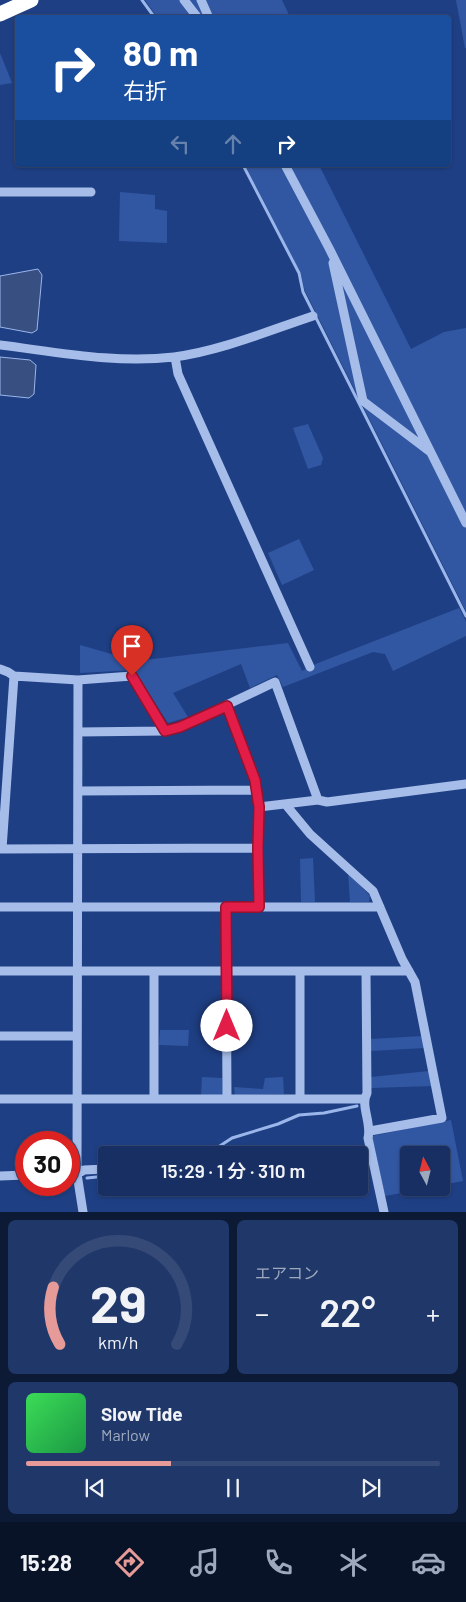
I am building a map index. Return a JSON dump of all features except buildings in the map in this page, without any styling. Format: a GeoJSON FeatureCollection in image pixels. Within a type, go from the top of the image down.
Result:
{"type":"FeatureCollection","features":[{"type":"Feature","properties":{"kind":"highway"},"geometry":{"type":"LineString","coordinates":[[0,14],[31,0]]}},
{"type":"Feature","properties":{"kind":"street"},"geometry":{"type":"LineString","coordinates":[[184,0],[196,15]]}},
{"type":"Feature","properties":{"kind":"street"},"geometry":{"type":"LineString","coordinates":[[201,0],[208,15]]}},
{"type":"Feature","properties":{"kind":"street"},"geometry":{"type":"LineString","coordinates":[[287,167],[466,523]]}},
{"type":"Feature","properties":{"kind":"street"},"geometry":{"type":"LineString","coordinates":[[0,192],[91,192]]}},
{"type":"Feature","properties":{"kind":"street"},"geometry":{"type":"LineString","coordinates":[[329,248],[363,401],[431,453]]}},
{"type":"Feature","properties":{"kind":"street"},"geometry":{"type":"LineString","coordinates":[[0,345],[97,357],[136,359],[175,357],[222,346],[313,316]]}},
{"type":"Feature","properties":{"kind":"street"},"geometry":{"type":"LineString","coordinates":[[175,357],[178,374],[310,666]]}},
{"type":"Feature","properties":{"kind":"street"},"geometry":{"type":"LineString","coordinates":[[0,670],[14,676],[78,680],[132,676],[165,731]]}},
{"type":"Feature","properties":{"kind":"street"},"geometry":{"type":"LineString","coordinates":[[14,676],[1,849],[258,848]]}},
{"type":"Feature","properties":{"kind":"street"},"geometry":{"type":"LineString","coordinates":[[75,1131],[77,1099],[78,680]]}},
{"type":"Feature","properties":{"kind":"street"},"geometry":{"type":"LineString","coordinates":[[78,732],[165,731],[180,727],[275,682],[318,800]]}},
{"type":"Feature","properties":{"kind":"street"},"geometry":{"type":"LineString","coordinates":[[227,706],[255,780],[259,807],[259,907]]}},
{"type":"Feature","properties":{"kind":"street"},"geometry":{"type":"LineString","coordinates":[[259,807],[318,800],[327,802],[466,784]]}},
{"type":"Feature","properties":{"kind":"street"},"geometry":{"type":"LineString","coordinates":[[78,791],[256,790]]}},
{"type":"Feature","properties":{"kind":"street"},"geometry":{"type":"LineString","coordinates":[[286,805],[310,834],[373,891],[415,982],[442,1118],[370,1131]]}},
{"type":"Feature","properties":{"kind":"street"},"geometry":{"type":"LineString","coordinates":[[0,907],[380,907]]}},
{"type":"Feature","properties":{"kind":"street"},"geometry":{"type":"LineString","coordinates":[[226,907],[227,1099]]}},
{"type":"Feature","properties":{"kind":"street"},"geometry":{"type":"LineString","coordinates":[[0,971],[409,971]]}},
{"type":"Feature","properties":{"kind":"street"},"geometry":{"type":"LineString","coordinates":[[154,971],[154,1099]]}},
{"type":"Feature","properties":{"kind":"street"},"geometry":{"type":"LineString","coordinates":[[300,971],[300,1099]]}},
{"type":"Feature","properties":{"kind":"street"},"geometry":{"type":"LineString","coordinates":[[366,971],[367,1093],[364,1099],[370,1131],[368,1138],[384,1212]]}},
{"type":"Feature","properties":{"kind":"street"},"geometry":{"type":"LineString","coordinates":[[0,1036],[77,1036]]}},
{"type":"Feature","properties":{"kind":"street"},"geometry":{"type":"LineString","coordinates":[[0,1098],[364,1099]]}},
{"type":"Feature","properties":{"kind":"street"},"geometry":{"type":"LineString","coordinates":[[80,1171],[98,1169]]}},
{"type":"Feature","properties":{"kind":"street"},"geometry":{"type":"LineString","coordinates":[[0,1176],[15,1176]]}},
{"type":"Feature","properties":{"kind":"street"},"geometry":{"type":"LineString","coordinates":[[79,1196],[83,1212]]}},
{"type":"Feature","properties":{"kind":"shaded area"},"geometry":{"type":"Polygon","coordinates":[[[145,0],[282,0],[289,15],[156,15],[145,0]]]}},
{"type":"Feature","properties":{"kind":"shaded area"},"geometry":{"type":"Polygon","coordinates":[[[456,0],[466,0],[466,48],[465,48],[456,0]]]}},
{"type":"Feature","properties":{"kind":"shaded area"},"geometry":{"type":"Polygon","coordinates":[[[0,53],[12,83],[0,85],[0,53]]]}},
{"type":"Feature","properties":{"kind":"shaded area"},"geometry":{"type":"Polygon","coordinates":[[[246,167],[320,167],[411,349],[444,332],[466,328],[466,611],[305,291],[300,272],[246,167]]]}},
{"type":"Feature","properties":{"kind":"shaded area"},"geometry":{"type":"Polygon","coordinates":[[[120,192],[155,195],[155,209],[167,211],[167,243],[119,241],[120,192]]]}},
{"type":"Feature","properties":{"kind":"shaded area"},"geometry":{"type":"Polygon","coordinates":[[[38,269],[42,275],[37,330],[32,333],[0,327],[0,276],[38,269]]]}},
{"type":"Feature","properties":{"kind":"shaded area"},"geometry":{"type":"Polygon","coordinates":[[[0,357],[30,360],[36,365],[34,394],[29,398],[0,395],[0,357]]]}},
{"type":"Feature","properties":{"kind":"shaded area"},"geometry":{"type":"Polygon","coordinates":[[[308,424],[323,458],[321,465],[308,469],[293,428],[308,424]]]}},
{"type":"Feature","properties":{"kind":"shaded area"},"geometry":{"type":"Polygon","coordinates":[[[299,539],[314,570],[282,585],[268,553],[299,539]]]}},
{"type":"Feature","properties":{"kind":"shaded area"},"geometry":{"type":"Polygon","coordinates":[[[459,608],[466,621],[466,636],[393,671],[385,654],[373,652],[283,687],[277,675],[250,688],[241,664],[173,693],[188,717],[168,723],[134,670],[80,673],[80,645],[136,661],[288,643],[302,671],[459,608]]]}},
{"type":"Feature","properties":{"kind":"shaded area"},"geometry":{"type":"Polygon","coordinates":[[[313,858],[315,902],[301,902],[300,859],[313,858]]]}},
{"type":"Feature","properties":{"kind":"shaded area"},"geometry":{"type":"Polygon","coordinates":[[[348,872],[370,896],[369,902],[350,902],[348,872]]]}},
{"type":"Feature","properties":{"kind":"shaded area"},"geometry":{"type":"Polygon","coordinates":[[[160,1030],[189,1030],[188,1046],[159,1045],[160,1030]]]}},
{"type":"Feature","properties":{"kind":"shaded area"},"geometry":{"type":"Polygon","coordinates":[[[422,1036],[424,1048],[371,1051],[371,1039],[422,1036]]]}},
{"type":"Feature","properties":{"kind":"shaded area"},"geometry":{"type":"Polygon","coordinates":[[[429,1071],[432,1086],[371,1088],[371,1077],[429,1071]]]}},
{"type":"Feature","properties":{"kind":"shaded area"},"geometry":{"type":"Polygon","coordinates":[[[202,1077],[222,1078],[223,1095],[201,1095],[202,1077]]]}},
{"type":"Feature","properties":{"kind":"shaded area"},"geometry":{"type":"Polygon","coordinates":[[[283,1077],[284,1094],[235,1095],[234,1087],[263,1089],[265,1078],[283,1077]]]}},
{"type":"Feature","properties":{"kind":"shaded area"},"geometry":{"type":"Polygon","coordinates":[[[451,1120],[463,1181],[450,1183],[450,1146],[400,1146],[400,1193],[385,1196],[372,1136],[451,1120]]]}},
{"type":"Feature","properties":{"kind":"waterway"},"geometry":{"type":"LineString","coordinates":[[142,0],[153,15]]}},
{"type":"Feature","properties":{"kind":"waterway"},"geometry":{"type":"LineString","coordinates":[[244,167],[299,273],[303,292],[466,616]]}},
{"type":"Feature","properties":{"kind":"waterway"},"geometry":{"type":"LineString","coordinates":[[220,1146],[232,1138],[278,1124],[299,1115],[324,1113],[357,1106]]}},
{"type":"Feature","properties":{"kind":"waterway"},"geometry":{"type":"LineString","coordinates":[[87,1178],[98,1177]]}},
{"type":"Feature","properties":{"kind":"route"},"geometry":{"type":"LineString","coordinates":[[132,676],[165,731],[180,727],[227,706],[255,780],[259,807],[259,907],[226,907],[227,1026]]}}]}
